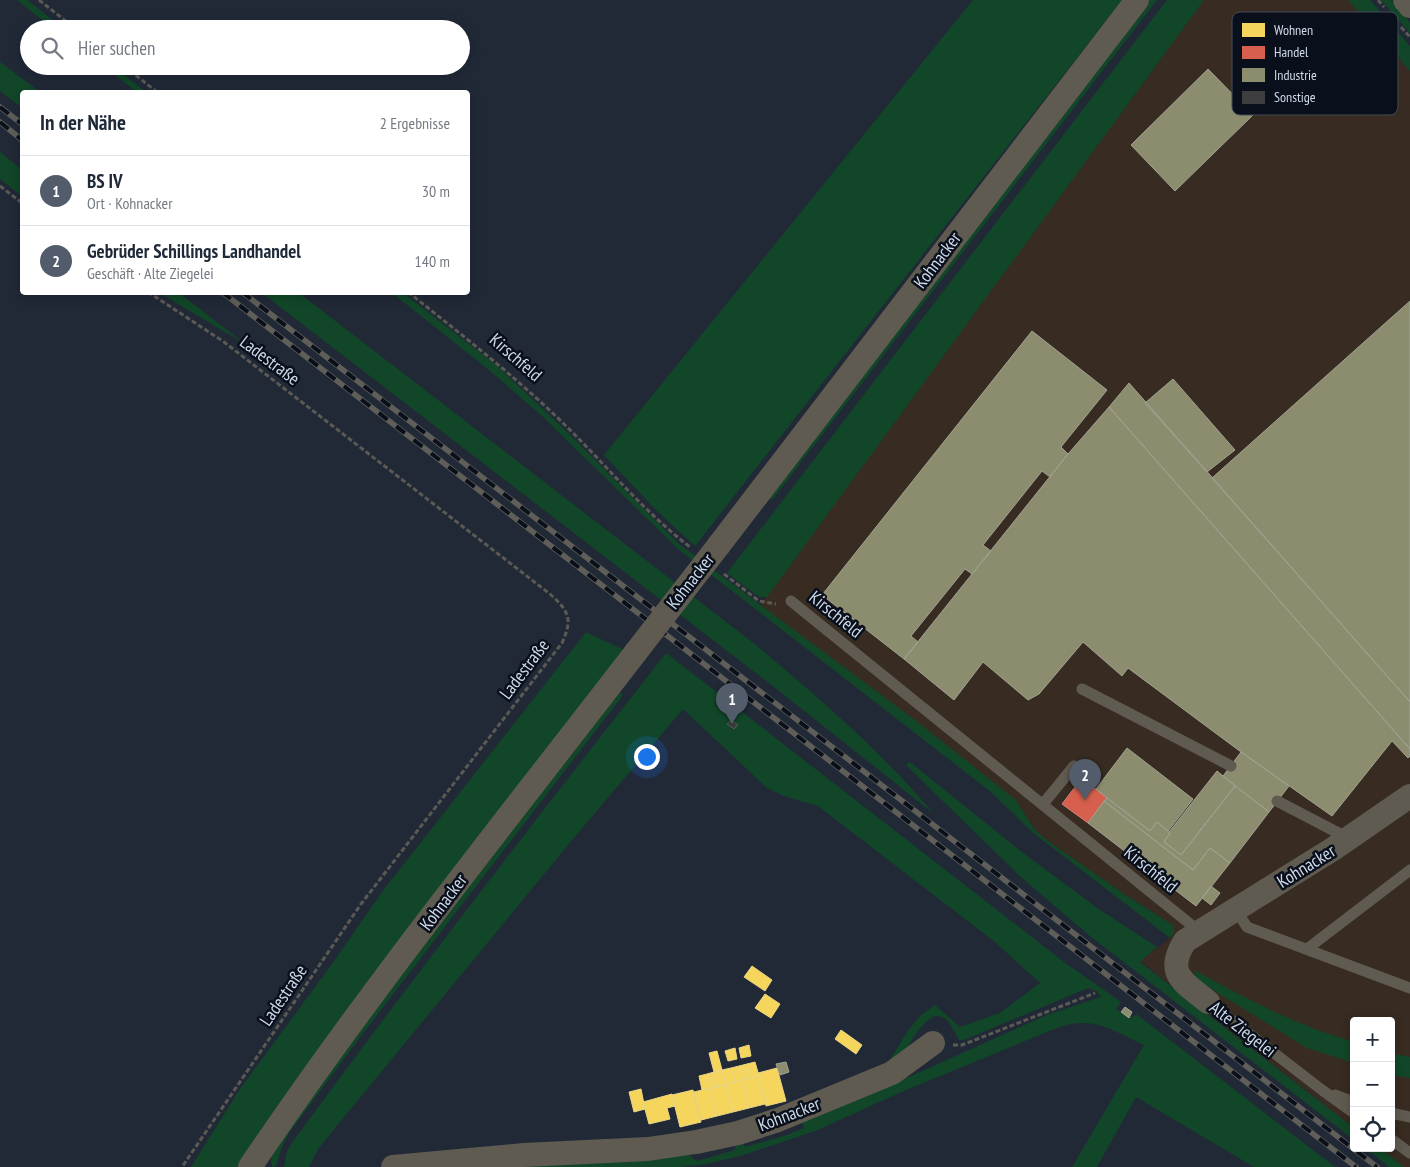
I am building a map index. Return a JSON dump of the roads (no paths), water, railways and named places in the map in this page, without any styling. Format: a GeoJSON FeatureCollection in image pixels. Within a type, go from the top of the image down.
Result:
{"type":"FeatureCollection","features":[{"type":"Feature","properties":{"kind":"street","name":"Kohnacker"},"geometry":{"type":"LineString","coordinates":[[250,1167],[299,1094],[354,1019],[1137,0]]}},
{"type":"Feature","properties":{"kind":"street"},"geometry":{"type":"LineString","coordinates":[[1405,0],[1410,6]]}},
{"type":"Feature","properties":{"kind":"street","name":"Kohnacker"},"geometry":{"type":"LineString","coordinates":[[1200,932],[1348,838],[1410,796]]}},
{"type":"Feature","properties":{"kind":"street","name":"Alte Ziegelei"},"geometry":{"type":"LineString","coordinates":[[1200,932],[1185,941],[1178,953],[1177,971],[1182,981],[1208,1002]]}},
{"type":"Feature","properties":{"kind":"street","name":"Kohnacker"},"geometry":{"type":"LineString","coordinates":[[393,1167],[524,1155],[648,1149],[696,1142],[738,1133],[778,1120],[892,1073],[933,1042]]}},
{"type":"Feature","properties":{"kind":"lane","name":"Kirschfeld"},"geometry":{"type":"LineString","coordinates":[[791,601],[1200,932]]}},
{"type":"Feature","properties":{"kind":"lane"},"geometry":{"type":"LineString","coordinates":[[1082,689],[1231,766]]}},
{"type":"Feature","properties":{"kind":"lane"},"geometry":{"type":"LineString","coordinates":[[1043,804],[1074,766]]}},
{"type":"Feature","properties":{"kind":"lane"},"geometry":{"type":"LineString","coordinates":[[1277,801],[1348,838]]}},
{"type":"Feature","properties":{"kind":"lane"},"geometry":{"type":"LineString","coordinates":[[1308,949],[1410,870]]}},
{"type":"Feature","properties":{"kind":"lane"},"geometry":{"type":"LineString","coordinates":[[1236,910],[1247,926],[1410,988]]}},
{"type":"Feature","properties":{"kind":"lane","name":"Alte Ziegelei"},"geometry":{"type":"LineString","coordinates":[[1208,1002],[1350,1110]]}},
{"type":"Feature","properties":{"kind":"lane"},"geometry":{"type":"LineString","coordinates":[[1322,1090],[1350,1100]]}},
{"type":"Feature","properties":{"kind":"lane"},"geometry":{"type":"LineString","coordinates":[[1395,1114],[1410,1117]]}},
{"type":"Feature","properties":{"kind":"lane"},"geometry":{"type":"LineString","coordinates":[[1395,1143],[1410,1153]]}},
{"type":"Feature","properties":{"kind":"railway"},"geometry":{"type":"LineString","coordinates":[[0,107],[20,122]]}},
{"type":"Feature","properties":{"kind":"railway"},"geometry":{"type":"LineString","coordinates":[[0,122],[20,138]]}},
{"type":"Feature","properties":{"kind":"railway"},"geometry":{"type":"LineString","coordinates":[[226,295],[1356,1167]]}},
{"type":"Feature","properties":{"kind":"railway"},"geometry":{"type":"LineString","coordinates":[[246,295],[1377,1167]]}},
{"type":"Feature","properties":{"kind":"place","name":"BS IV"},"geometry":{"type":"Point","coordinates":[732,724]}},
{"type":"Feature","properties":{"kind":"place","name":"Gebrüder Schillings Landhandel"},"geometry":{"type":"Point","coordinates":[1085,800]}}]}
